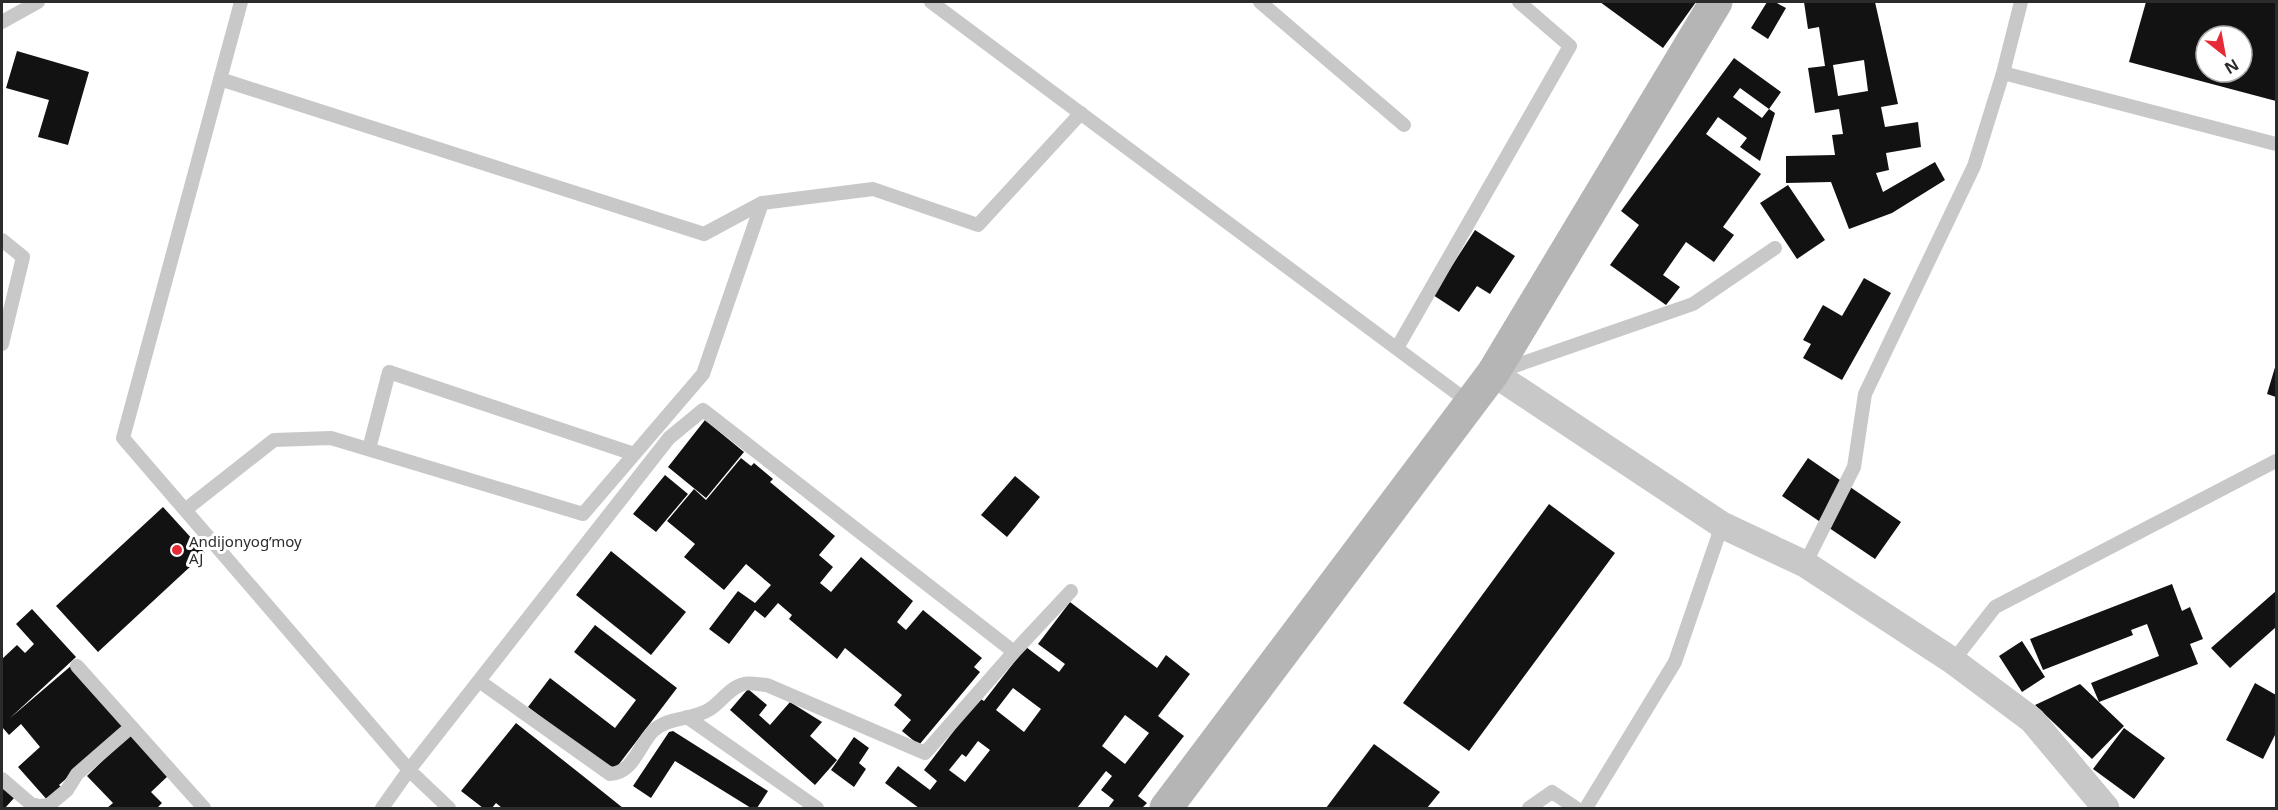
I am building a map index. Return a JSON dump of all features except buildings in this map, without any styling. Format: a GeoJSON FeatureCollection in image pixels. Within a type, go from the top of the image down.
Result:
{"type":"FeatureCollection","features":[{"type":"Feature","properties":{"kind":"street"},"geometry":{"type":"LineString","coordinates":[[1166,808],[1492,373],[1716,2]]}},
{"type":"Feature","properties":{"kind":"street"},"geometry":{"type":"LineString","coordinates":[[1492,373],[1722,525],[1805,564],[1953,661],[2032,720],[2106,808]]}},
{"type":"Feature","properties":{"kind":"lane"},"geometry":{"type":"LineString","coordinates":[[2,22],[38,2]]}},
{"type":"Feature","properties":{"kind":"lane"},"geometry":{"type":"LineString","coordinates":[[241,2],[123,438],[409,770],[449,808]]}},
{"type":"Feature","properties":{"kind":"lane"},"geometry":{"type":"LineString","coordinates":[[932,2],[1470,403]]}},
{"type":"Feature","properties":{"kind":"lane"},"geometry":{"type":"LineString","coordinates":[[1260,2],[1404,125]]}},
{"type":"Feature","properties":{"kind":"lane"},"geometry":{"type":"LineString","coordinates":[[1397,348],[1570,46],[1520,2]]}},
{"type":"Feature","properties":{"kind":"lane"},"geometry":{"type":"LineString","coordinates":[[1805,564],[1854,467],[1865,394],[1974,166],[2021,2]]}},
{"type":"Feature","properties":{"kind":"lane"},"geometry":{"type":"LineString","coordinates":[[2002,73],[2277,144]]}},
{"type":"Feature","properties":{"kind":"lane"},"geometry":{"type":"LineString","coordinates":[[220,79],[704,234],[762,203],[873,189],[978,225],[1081,113]]}},
{"type":"Feature","properties":{"kind":"lane"},"geometry":{"type":"LineString","coordinates":[[185,510],[274,440],[331,438],[583,514],[703,374],[762,203]]}},
{"type":"Feature","properties":{"kind":"lane"},"geometry":{"type":"LineString","coordinates":[[2,240],[23,257],[2,344]]}},
{"type":"Feature","properties":{"kind":"lane"},"geometry":{"type":"LineString","coordinates":[[1492,373],[1693,304],[1775,248]]}},
{"type":"Feature","properties":{"kind":"lane"},"geometry":{"type":"LineString","coordinates":[[369,449],[389,372],[634,454]]}},
{"type":"Feature","properties":{"kind":"lane"},"geometry":{"type":"LineString","coordinates":[[382,808],[409,770],[669,438],[703,410],[1014,652]]}},
{"type":"Feature","properties":{"kind":"lane"},"geometry":{"type":"LineString","coordinates":[[1953,661],[1995,607],[2277,461]]}},
{"type":"Feature","properties":{"kind":"lane"},"geometry":{"type":"LineString","coordinates":[[1586,808],[1675,662],[1722,525]]}},
{"type":"Feature","properties":{"kind":"lane"},"geometry":{"type":"LineString","coordinates":[[479,681],[610,774],[619,774],[629,766],[654,731],[669,721],[710,710],[725,695],[743,684],[767,685],[925,753],[1071,591]]}},
{"type":"Feature","properties":{"kind":"lane"},"geometry":{"type":"LineString","coordinates":[[77,666],[204,808]]}},
{"type":"Feature","properties":{"kind":"lane"},"geometry":{"type":"LineString","coordinates":[[687,717],[817,808]]}},
{"type":"Feature","properties":{"kind":"lane"},"geometry":{"type":"LineString","coordinates":[[2,779],[30,804],[49,805],[67,790],[77,774],[131,727]]}},
{"type":"Feature","properties":{"kind":"lane"},"geometry":{"type":"LineString","coordinates":[[1529,808],[1552,792],[1576,808]]}},
{"type":"Feature","properties":{"kind":"place","name":"Andijonyog’moy AJ"},"geometry":{"type":"Point","coordinates":[177,550]}}]}
